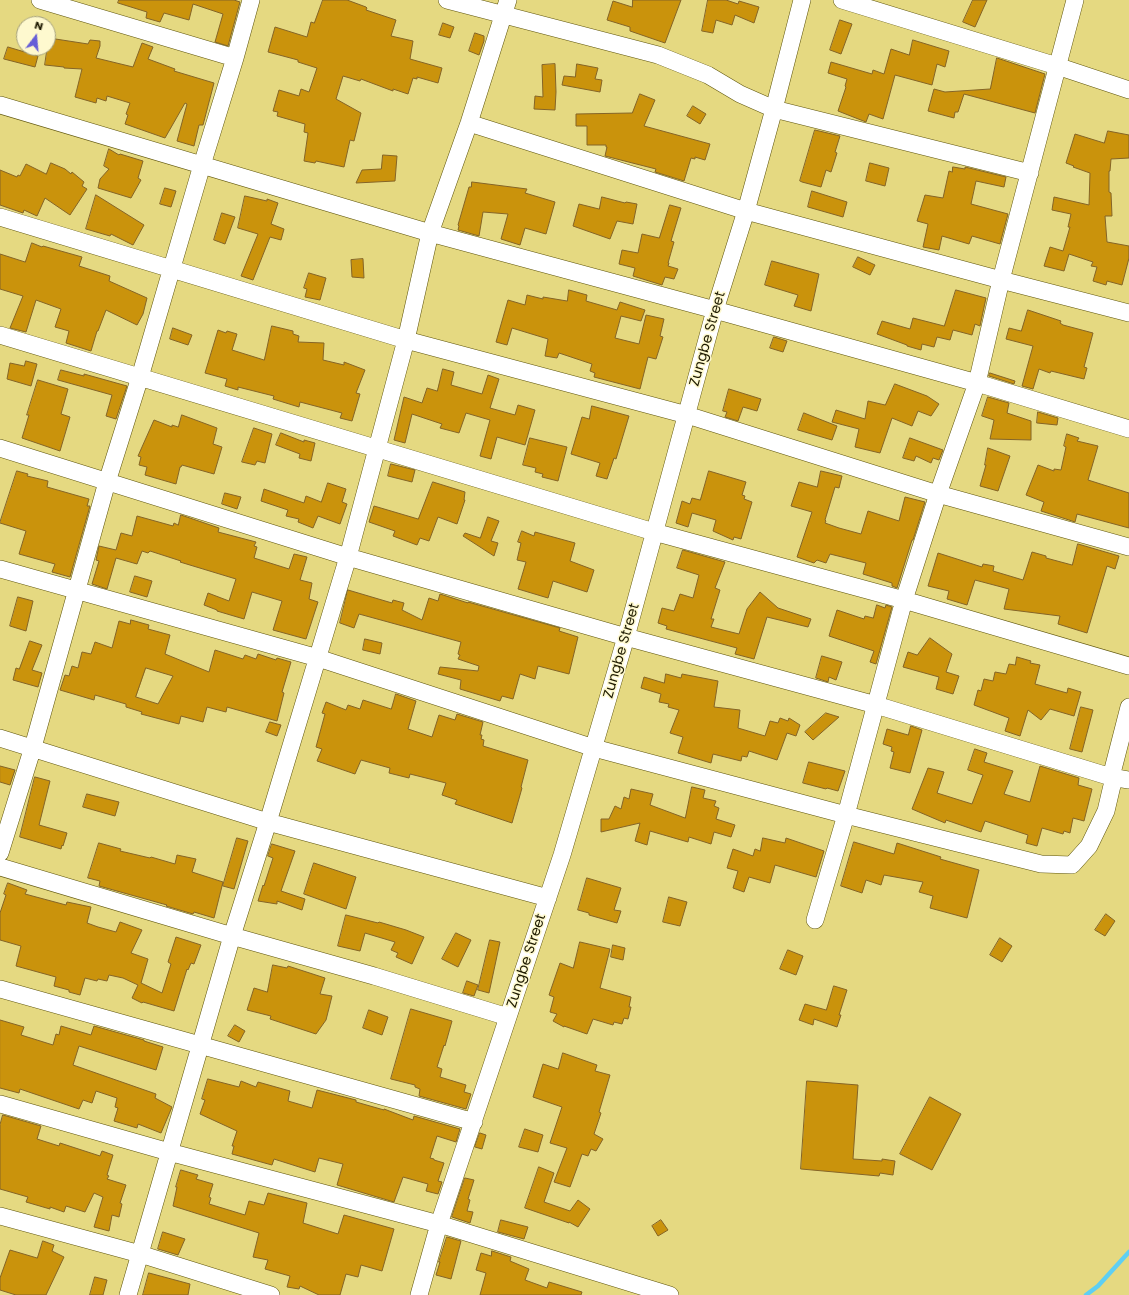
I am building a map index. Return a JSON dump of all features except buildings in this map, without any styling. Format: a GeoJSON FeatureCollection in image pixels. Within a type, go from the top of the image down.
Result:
{"type":"FeatureCollection","features":[{"type":"Feature","properties":{"kind":"street"},"geometry":{"type":"LineString","coordinates":[[40,0],[235,58]]}},
{"type":"Feature","properties":{"kind":"street"},"geometry":{"type":"LineString","coordinates":[[0,853],[33,747],[108,482],[251,0]]}},
{"type":"Feature","properties":{"kind":"street"},"geometry":{"type":"LineString","coordinates":[[447,0],[506,8],[658,55],[708,75],[740,94],[774,109],[1030,173]]}},
{"type":"Feature","properties":{"kind":"street","name":"Zungbe Street"},"geometry":{"type":"LineString","coordinates":[[419,1295],[439,1224],[548,898],[594,748],[626,637],[715,310],[746,211],[802,0]]}},
{"type":"Feature","properties":{"kind":"street"},"geometry":{"type":"LineString","coordinates":[[842,0],[1058,66],[1129,90]]}},
{"type":"Feature","properties":{"kind":"street"},"geometry":{"type":"LineString","coordinates":[[815,920],[846,815],[904,600],[976,383],[1001,280],[1075,0]]}},
{"type":"Feature","properties":{"kind":"street"},"geometry":{"type":"LineString","coordinates":[[128,1295],[232,936],[348,557],[406,340],[430,233],[469,123],[506,8]]}},
{"type":"Feature","properties":{"kind":"street"},"geometry":{"type":"LineString","coordinates":[[0,106],[430,233],[715,310],[976,383],[1129,429]]}},
{"type":"Feature","properties":{"kind":"street"},"geometry":{"type":"LineString","coordinates":[[469,123],[746,211],[1129,313]]}},
{"type":"Feature","properties":{"kind":"street"},"geometry":{"type":"LineString","coordinates":[[0,217],[406,340],[687,415],[938,494],[1129,547]]}},
{"type":"Feature","properties":{"kind":"street"},"geometry":{"type":"LineString","coordinates":[[0,334],[654,532],[904,600],[1129,666]]}},
{"type":"Feature","properties":{"kind":"street"},"geometry":{"type":"LineString","coordinates":[[0,448],[348,557],[626,637],[876,705],[1118,778]]}},
{"type":"Feature","properties":{"kind":"street"},"geometry":{"type":"LineString","coordinates":[[0,569],[318,658],[594,748],[846,815],[1041,864],[1072,865],[1089,846],[1106,811],[1118,778],[1129,707]]}},
{"type":"Feature","properties":{"kind":"street"},"geometry":{"type":"LineString","coordinates":[[0,738],[33,747],[268,822],[548,898]]}},
{"type":"Feature","properties":{"kind":"street"},"geometry":{"type":"LineString","coordinates":[[0,867],[232,936],[374,976],[508,1017]]}},
{"type":"Feature","properties":{"kind":"street"},"geometry":{"type":"LineString","coordinates":[[0,989],[474,1122]]}},
{"type":"Feature","properties":{"kind":"street"},"geometry":{"type":"LineString","coordinates":[[0,1104],[169,1152],[439,1224],[670,1295]]}},
{"type":"Feature","properties":{"kind":"street"},"geometry":{"type":"LineString","coordinates":[[0,1216],[140,1254],[271,1295]]}},
{"type":"Feature","properties":{"kind":"waterway"},"geometry":{"type":"LineString","coordinates":[[1086,1295],[1098,1286],[1129,1252]]}}]}
